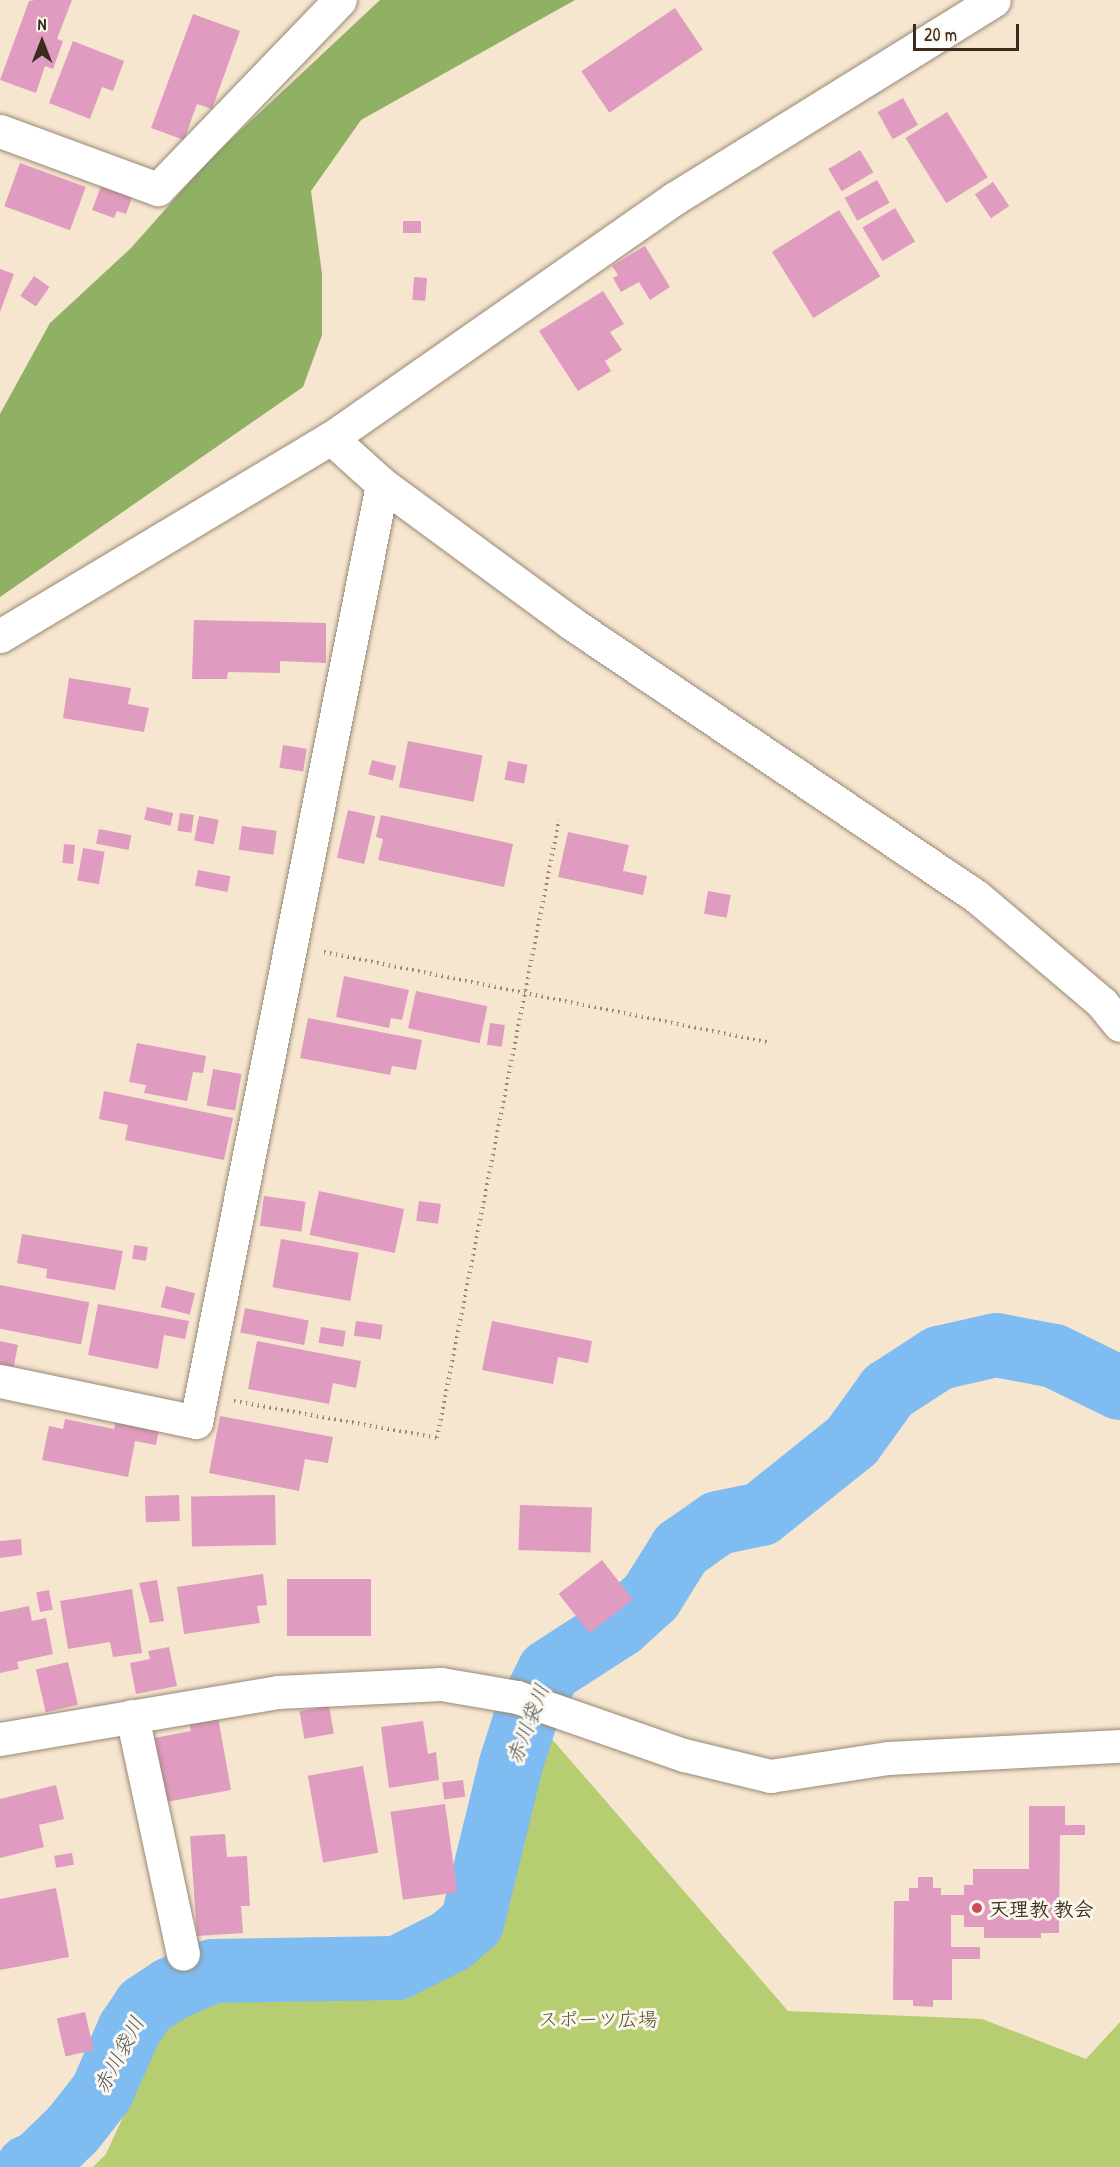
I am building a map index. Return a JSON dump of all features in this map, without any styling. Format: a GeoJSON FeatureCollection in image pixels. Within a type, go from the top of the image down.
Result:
{"type":"FeatureCollection","features":[{"type":"Feature","properties":{"kind":"street"},"geometry":{"type":"LineString","coordinates":[[0,131],[158,189],[340,0]]}},
{"type":"Feature","properties":{"kind":"street"},"geometry":{"type":"LineString","coordinates":[[0,636],[332,438],[675,198],[994,0]]}},
{"type":"Feature","properties":{"kind":"street"},"geometry":{"type":"LineString","coordinates":[[332,438],[382,484],[571,623],[976,896],[1102,1003],[1120,1025]]}},
{"type":"Feature","properties":{"kind":"street"},"geometry":{"type":"LineString","coordinates":[[0,1382],[196,1422],[288,945],[382,484]]}},
{"type":"Feature","properties":{"kind":"street"},"geometry":{"type":"LineString","coordinates":[[0,1739],[278,1692],[441,1683],[517,1697],[684,1755],[770,1776],[888,1758],[1120,1746]]}},
{"type":"Feature","properties":{"kind":"street"},"geometry":{"type":"LineString","coordinates":[[132,1716],[183,1954]]}},
{"type":"Feature","properties":{"kind":"path"},"geometry":{"type":"LineString","coordinates":[[201,1394],[437,1438],[558,820]]}},
{"type":"Feature","properties":{"kind":"path"},"geometry":{"type":"LineString","coordinates":[[288,945],[525,991],[767,1042]]}},
{"type":"Feature","properties":{"kind":"green space"},"geometry":{"type":"Polygon","coordinates":[[[380,0],[575,0],[361,120],[311,191],[322,274],[322,335],[303,387],[0,597],[0,414],[50,323],[131,248],[209,160],[380,0]]]}},
{"type":"Feature","properties":{"kind":"green space","name":"スポーツ広場"},"geometry":{"type":"Polygon","coordinates":[[[538,1723],[788,2011],[982,2019],[1086,2059],[1120,2022],[1120,2167],[93,2167],[106,2154],[135,2091],[154,2037],[184,1995],[224,1980],[342,1983],[415,1974],[467,1945],[498,1901],[538,1723]]]}},
{"type":"Feature","properties":{"kind":"building"},"geometry":{"type":"Polygon","coordinates":[[[72,0],[57,39],[63,41],[53,69],[45,66],[36,93],[0,80],[29,1],[72,0]]]}},
{"type":"Feature","properties":{"kind":"building"},"geometry":{"type":"Polygon","coordinates":[[[675,8],[703,49],[609,113],[581,71],[675,8]]]}},
{"type":"Feature","properties":{"kind":"building"},"geometry":{"type":"Polygon","coordinates":[[[193,14],[240,31],[212,109],[197,104],[184,140],[151,128],[193,14]]]}},
{"type":"Feature","properties":{"kind":"building"},"geometry":{"type":"Polygon","coordinates":[[[73,41],[124,61],[113,91],[102,87],[90,119],[49,103],[73,41]]]}},
{"type":"Feature","properties":{"kind":"building"},"geometry":{"type":"Polygon","coordinates":[[[903,98],[918,125],[893,139],[878,112],[903,98]]]}},
{"type":"Feature","properties":{"kind":"building"},"geometry":{"type":"Polygon","coordinates":[[[947,112],[988,177],[946,203],[905,138],[947,112]]]}},
{"type":"Feature","properties":{"kind":"building"},"geometry":{"type":"Polygon","coordinates":[[[860,150],[873,172],[842,191],[828,169],[860,150]]]}},
{"type":"Feature","properties":{"kind":"building"},"geometry":{"type":"Polygon","coordinates":[[[20,163],[86,187],[70,230],[4,206],[20,163]]]}},
{"type":"Feature","properties":{"kind":"building"},"geometry":{"type":"Polygon","coordinates":[[[877,180],[890,203],[857,221],[845,198],[877,180]]]}},
{"type":"Feature","properties":{"kind":"building"},"geometry":{"type":"Polygon","coordinates":[[[103,181],[134,192],[126,214],[117,211],[114,218],[92,210],[103,181]]]}},
{"type":"Feature","properties":{"kind":"building"},"geometry":{"type":"Polygon","coordinates":[[[993,182],[1009,206],[991,218],[975,194],[993,182]]]}},
{"type":"Feature","properties":{"kind":"building"},"geometry":{"type":"Polygon","coordinates":[[[895,208],[915,241],[883,261],[862,228],[895,208]]]}},
{"type":"Feature","properties":{"kind":"building"},"geometry":{"type":"Polygon","coordinates":[[[839,210],[880,276],[813,318],[772,252],[839,210]]]}},
{"type":"Feature","properties":{"kind":"building"},"geometry":{"type":"Polygon","coordinates":[[[403,221],[421,221],[421,233],[403,233],[403,221]]]}},
{"type":"Feature","properties":{"kind":"building"},"geometry":{"type":"Polygon","coordinates":[[[645,246],[670,287],[650,300],[639,282],[621,292],[613,278],[618,275],[612,266],[645,246]]]}},
{"type":"Feature","properties":{"kind":"building"},"geometry":{"type":"Polygon","coordinates":[[[0,269],[14,274],[0,312],[0,269]]]}},
{"type":"Feature","properties":{"kind":"building"},"geometry":{"type":"Polygon","coordinates":[[[34,276],[50,287],[36,307],[20,296],[34,276]]]}},
{"type":"Feature","properties":{"kind":"building"},"geometry":{"type":"Polygon","coordinates":[[[414,277],[427,278],[425,301],[412,300],[414,277]]]}},
{"type":"Feature","properties":{"kind":"building"},"geometry":{"type":"Polygon","coordinates":[[[603,291],[624,324],[610,332],[622,350],[605,361],[611,371],[578,391],[539,331],[603,291]]]}},
{"type":"Feature","properties":{"kind":"building"},"geometry":{"type":"Polygon","coordinates":[[[194,620],[326,623],[326,663],[280,661],[280,673],[228,672],[227,679],[192,679],[194,620]]]}},
{"type":"Feature","properties":{"kind":"building"},"geometry":{"type":"Polygon","coordinates":[[[69,678],[131,688],[128,704],[149,708],[144,732],[63,718],[69,678]]]}},
{"type":"Feature","properties":{"kind":"building"},"geometry":{"type":"Polygon","coordinates":[[[408,741],[483,756],[474,802],[399,787],[408,741]]]}},
{"type":"Feature","properties":{"kind":"building"},"geometry":{"type":"Polygon","coordinates":[[[283,745],[307,749],[303,771],[279,768],[283,745]]]}},
{"type":"Feature","properties":{"kind":"building"},"geometry":{"type":"Polygon","coordinates":[[[372,760],[396,766],[393,781],[368,775],[372,760]]]}},
{"type":"Feature","properties":{"kind":"building"},"geometry":{"type":"Polygon","coordinates":[[[508,761],[528,765],[524,783],[504,780],[508,761]]]}},
{"type":"Feature","properties":{"kind":"building"},"geometry":{"type":"Polygon","coordinates":[[[147,807],[173,813],[170,826],[144,820],[147,807]]]}},
{"type":"Feature","properties":{"kind":"building"},"geometry":{"type":"Polygon","coordinates":[[[348,810],[375,816],[364,864],[337,858],[348,810]]]}},
{"type":"Feature","properties":{"kind":"building"},"geometry":{"type":"Polygon","coordinates":[[[180,813],[194,815],[191,833],[177,831],[180,813]]]}},
{"type":"Feature","properties":{"kind":"building"},"geometry":{"type":"Polygon","coordinates":[[[381,815],[513,844],[504,887],[378,860],[383,839],[376,837],[381,815]]]}},
{"type":"Feature","properties":{"kind":"building"},"geometry":{"type":"Polygon","coordinates":[[[199,816],[219,820],[214,844],[194,841],[199,816]]]}},
{"type":"Feature","properties":{"kind":"building"},"geometry":{"type":"Polygon","coordinates":[[[242,826],[277,831],[273,855],[239,850],[242,826]]]}},
{"type":"Feature","properties":{"kind":"building"},"geometry":{"type":"Polygon","coordinates":[[[99,829],[131,835],[129,850],[96,844],[99,829]]]}},
{"type":"Feature","properties":{"kind":"building"},"geometry":{"type":"Polygon","coordinates":[[[568,832],[629,845],[623,871],[647,876],[643,895],[558,877],[568,832]]]}},
{"type":"Feature","properties":{"kind":"building"},"geometry":{"type":"Polygon","coordinates":[[[64,844],[75,845],[73,864],[62,863],[64,844]]]}},
{"type":"Feature","properties":{"kind":"building"},"geometry":{"type":"Polygon","coordinates":[[[83,848],[105,852],[99,884],[77,880],[83,848]]]}},
{"type":"Feature","properties":{"kind":"building"},"geometry":{"type":"Polygon","coordinates":[[[198,870],[230,876],[227,892],[195,886],[198,870]]]}},
{"type":"Feature","properties":{"kind":"building"},"geometry":{"type":"Polygon","coordinates":[[[708,891],[731,895],[727,918],[704,914],[708,891]]]}},
{"type":"Feature","properties":{"kind":"building"},"geometry":{"type":"Polygon","coordinates":[[[344,976],[409,990],[402,1020],[391,1018],[389,1028],[336,1017],[344,976]]]}},
{"type":"Feature","properties":{"kind":"building"},"geometry":{"type":"Polygon","coordinates":[[[416,991],[487,1006],[480,1043],[408,1028],[416,991]]]}},
{"type":"Feature","properties":{"kind":"building"},"geometry":{"type":"Polygon","coordinates":[[[308,1018],[422,1040],[416,1070],[392,1066],[390,1075],[300,1058],[308,1018]]]}},
{"type":"Feature","properties":{"kind":"building"},"geometry":{"type":"Polygon","coordinates":[[[490,1023],[505,1025],[502,1047],[487,1045],[490,1023]]]}},
{"type":"Feature","properties":{"kind":"building"},"geometry":{"type":"Polygon","coordinates":[[[137,1043],[206,1056],[203,1073],[193,1072],[187,1101],[144,1093],[146,1085],[129,1082],[137,1043]]]}},
{"type":"Feature","properties":{"kind":"building"},"geometry":{"type":"Polygon","coordinates":[[[213,1069],[242,1074],[235,1110],[207,1105],[213,1069]]]}},
{"type":"Feature","properties":{"kind":"building"},"geometry":{"type":"Polygon","coordinates":[[[104,1091],[233,1118],[224,1160],[125,1140],[128,1125],[99,1119],[104,1091]]]}},
{"type":"Feature","properties":{"kind":"building"},"geometry":{"type":"Polygon","coordinates":[[[319,1191],[404,1209],[395,1253],[310,1235],[319,1191]]]}},
{"type":"Feature","properties":{"kind":"building"},"geometry":{"type":"Polygon","coordinates":[[[264,1196],[306,1202],[301,1232],[260,1226],[264,1196]]]}},
{"type":"Feature","properties":{"kind":"building"},"geometry":{"type":"Polygon","coordinates":[[[419,1201],[441,1204],[438,1224],[416,1221],[419,1201]]]}},
{"type":"Feature","properties":{"kind":"building"},"geometry":{"type":"Polygon","coordinates":[[[22,1234],[123,1251],[115,1290],[46,1278],[47,1269],[17,1263],[22,1234]]]}},
{"type":"Feature","properties":{"kind":"building"},"geometry":{"type":"Polygon","coordinates":[[[281,1239],[359,1253],[350,1301],[272,1287],[281,1239]]]}},
{"type":"Feature","properties":{"kind":"building"},"geometry":{"type":"Polygon","coordinates":[[[134,1245],[148,1247],[146,1261],[132,1259],[134,1245]]]}},
{"type":"Feature","properties":{"kind":"building"},"geometry":{"type":"Polygon","coordinates":[[[0,1285],[89,1302],[81,1345],[0,1329],[0,1285]]]}},
{"type":"Feature","properties":{"kind":"building"},"geometry":{"type":"Polygon","coordinates":[[[166,1286],[195,1293],[190,1315],[161,1307],[166,1286]]]}},
{"type":"Feature","properties":{"kind":"building"},"geometry":{"type":"Polygon","coordinates":[[[98,1304],[189,1321],[185,1339],[164,1335],[158,1369],[88,1355],[98,1304]]]}},
{"type":"Feature","properties":{"kind":"building"},"geometry":{"type":"Polygon","coordinates":[[[245,1308],[309,1320],[304,1345],[240,1333],[245,1308]]]}},
{"type":"Feature","properties":{"kind":"building"},"geometry":{"type":"Polygon","coordinates":[[[356,1321],[383,1325],[381,1340],[354,1336],[356,1321]]]}},
{"type":"Feature","properties":{"kind":"building"},"geometry":{"type":"Polygon","coordinates":[[[492,1321],[592,1341],[588,1363],[558,1357],[553,1384],[482,1370],[492,1321]]]}},
{"type":"Feature","properties":{"kind":"building"},"geometry":{"type":"Polygon","coordinates":[[[321,1327],[346,1331],[343,1347],[318,1343],[321,1327]]]}},
{"type":"Feature","properties":{"kind":"building"},"geometry":{"type":"Polygon","coordinates":[[[0,1341],[18,1345],[12,1375],[0,1372],[0,1341]]]}},
{"type":"Feature","properties":{"kind":"building"},"geometry":{"type":"Polygon","coordinates":[[[257,1341],[361,1361],[356,1388],[333,1383],[329,1404],[248,1389],[257,1341]]]}},
{"type":"Feature","properties":{"kind":"building"},"geometry":{"type":"Polygon","coordinates":[[[220,1416],[333,1437],[328,1463],[305,1459],[299,1491],[209,1473],[220,1416]]]}},
{"type":"Feature","properties":{"kind":"building"},"geometry":{"type":"Polygon","coordinates":[[[65,1419],[114,1429],[116,1421],[159,1429],[156,1445],[135,1441],[128,1477],[42,1460],[49,1426],[63,1429],[65,1419]]]}},
{"type":"Feature","properties":{"kind":"building"},"geometry":{"type":"Polygon","coordinates":[[[179,1495],[180,1521],[146,1522],[145,1496],[179,1495]]]}},
{"type":"Feature","properties":{"kind":"building"},"geometry":{"type":"Polygon","coordinates":[[[275,1495],[276,1545],[192,1546],[191,1496],[275,1495]]]}},
{"type":"Feature","properties":{"kind":"building"},"geometry":{"type":"Polygon","coordinates":[[[520,1505],[592,1508],[590,1552],[518,1550],[520,1505]]]}},
{"type":"Feature","properties":{"kind":"building"},"geometry":{"type":"Polygon","coordinates":[[[21,1539],[22,1555],[0,1558],[0,1541],[21,1539]]]}},
{"type":"Feature","properties":{"kind":"building"},"geometry":{"type":"Polygon","coordinates":[[[602,1560],[633,1599],[589,1633],[559,1594],[602,1560]]]}},
{"type":"Feature","properties":{"kind":"building"},"geometry":{"type":"Polygon","coordinates":[[[263,1574],[267,1605],[257,1606],[260,1623],[184,1634],[177,1587],[263,1574]]]}},
{"type":"Feature","properties":{"kind":"building"},"geometry":{"type":"Polygon","coordinates":[[[287,1579],[371,1579],[371,1636],[287,1636],[287,1579]]]}},
{"type":"Feature","properties":{"kind":"building"},"geometry":{"type":"Polygon","coordinates":[[[157,1580],[164,1621],[150,1623],[139,1583],[157,1580]]]}},
{"type":"Feature","properties":{"kind":"building"},"geometry":{"type":"Polygon","coordinates":[[[132,1589],[142,1653],[113,1657],[110,1642],[68,1649],[60,1601],[132,1589]]]}},
{"type":"Feature","properties":{"kind":"building"},"geometry":{"type":"Polygon","coordinates":[[[49,1590],[53,1610],[40,1612],[36,1592],[49,1590]]]}},
{"type":"Feature","properties":{"kind":"building"},"geometry":{"type":"Polygon","coordinates":[[[29,1606],[32,1621],[46,1618],[53,1654],[17,1662],[19,1669],[0,1673],[0,1612],[29,1606]]]}},
{"type":"Feature","properties":{"kind":"building"},"geometry":{"type":"Polygon","coordinates":[[[169,1647],[177,1686],[136,1694],[130,1663],[150,1659],[148,1651],[169,1647]]]}},
{"type":"Feature","properties":{"kind":"building"},"geometry":{"type":"Polygon","coordinates":[[[68,1662],[78,1705],[46,1712],[36,1669],[68,1662]]]}},
{"type":"Feature","properties":{"kind":"building"},"geometry":{"type":"Polygon","coordinates":[[[329,1706],[334,1734],[304,1739],[299,1711],[329,1706]]]}},
{"type":"Feature","properties":{"kind":"building"},"geometry":{"type":"Polygon","coordinates":[[[218,1717],[231,1790],[166,1802],[154,1738],[191,1731],[189,1722],[218,1717]]]}},
{"type":"Feature","properties":{"kind":"building"},"geometry":{"type":"Polygon","coordinates":[[[423,1721],[428,1754],[436,1752],[439,1780],[389,1788],[381,1727],[423,1721]]]}},
{"type":"Feature","properties":{"kind":"building"},"geometry":{"type":"Polygon","coordinates":[[[363,1766],[378,1853],[323,1862],[308,1776],[363,1766]]]}},
{"type":"Feature","properties":{"kind":"building"},"geometry":{"type":"Polygon","coordinates":[[[463,1780],[465,1797],[444,1799],[442,1783],[463,1780]]]}},
{"type":"Feature","properties":{"kind":"building"},"geometry":{"type":"Polygon","coordinates":[[[56,1785],[64,1819],[39,1825],[44,1847],[0,1858],[0,1799],[56,1785]]]}},
{"type":"Feature","properties":{"kind":"building"},"geometry":{"type":"Polygon","coordinates":[[[445,1804],[457,1892],[403,1900],[391,1812],[445,1804]]]}},
{"type":"Feature","properties":{"kind":"building","name":"天理教 教会"},"geometry":{"type":"Polygon","coordinates":[[[1029,1806],[1065,1806],[1065,1825],[1085,1825],[1085,1835],[1060,1835],[1059,1933],[1041,1933],[1041,1938],[984,1938],[984,1927],[964,1927],[964,1915],[951,1915],[951,1947],[980,1947],[980,1959],[952,1959],[952,2000],[933,2000],[933,2007],[913,2006],[913,2000],[893,2000],[894,1901],[909,1901],[909,1888],[918,1888],[918,1877],[933,1877],[933,1888],[941,1888],[941,1895],[964,1895],[964,1885],[973,1885],[973,1869],[1029,1869],[1029,1806]]]}},
{"type":"Feature","properties":{"kind":"building"},"geometry":{"type":"Polygon","coordinates":[[[225,1834],[227,1857],[247,1856],[250,1906],[241,1906],[243,1933],[197,1936],[190,1836],[225,1834]]]}},
{"type":"Feature","properties":{"kind":"building"},"geometry":{"type":"Polygon","coordinates":[[[72,1853],[74,1865],[56,1868],[54,1856],[72,1853]]]}},
{"type":"Feature","properties":{"kind":"building"},"geometry":{"type":"Polygon","coordinates":[[[56,1888],[69,1957],[0,1970],[0,1899],[56,1888]]]}},
{"type":"Feature","properties":{"kind":"building"},"geometry":{"type":"Polygon","coordinates":[[[85,2012],[94,2050],[66,2057],[57,2019],[85,2012]]]}},
{"type":"Feature","properties":{"kind":"waterway","name":"赤川袋川"},"geometry":{"type":"LineString","coordinates":[[28,2167],[38,2163],[73,2129],[102,2092],[129,2030],[145,2006],[171,1989],[213,1971],[397,1968],[451,1941],[472,1923],[511,1764],[526,1717],[549,1671],[620,1625],[651,1597],[681,1549],[718,1523],[761,1514],[852,1441],[888,1391],[939,1358],[996,1345],[1054,1356],[1120,1388]]}},
{"type":"Feature","properties":{"kind":"place","name":"天理教 教会"},"geometry":{"type":"Point","coordinates":[977,1908]}}]}
